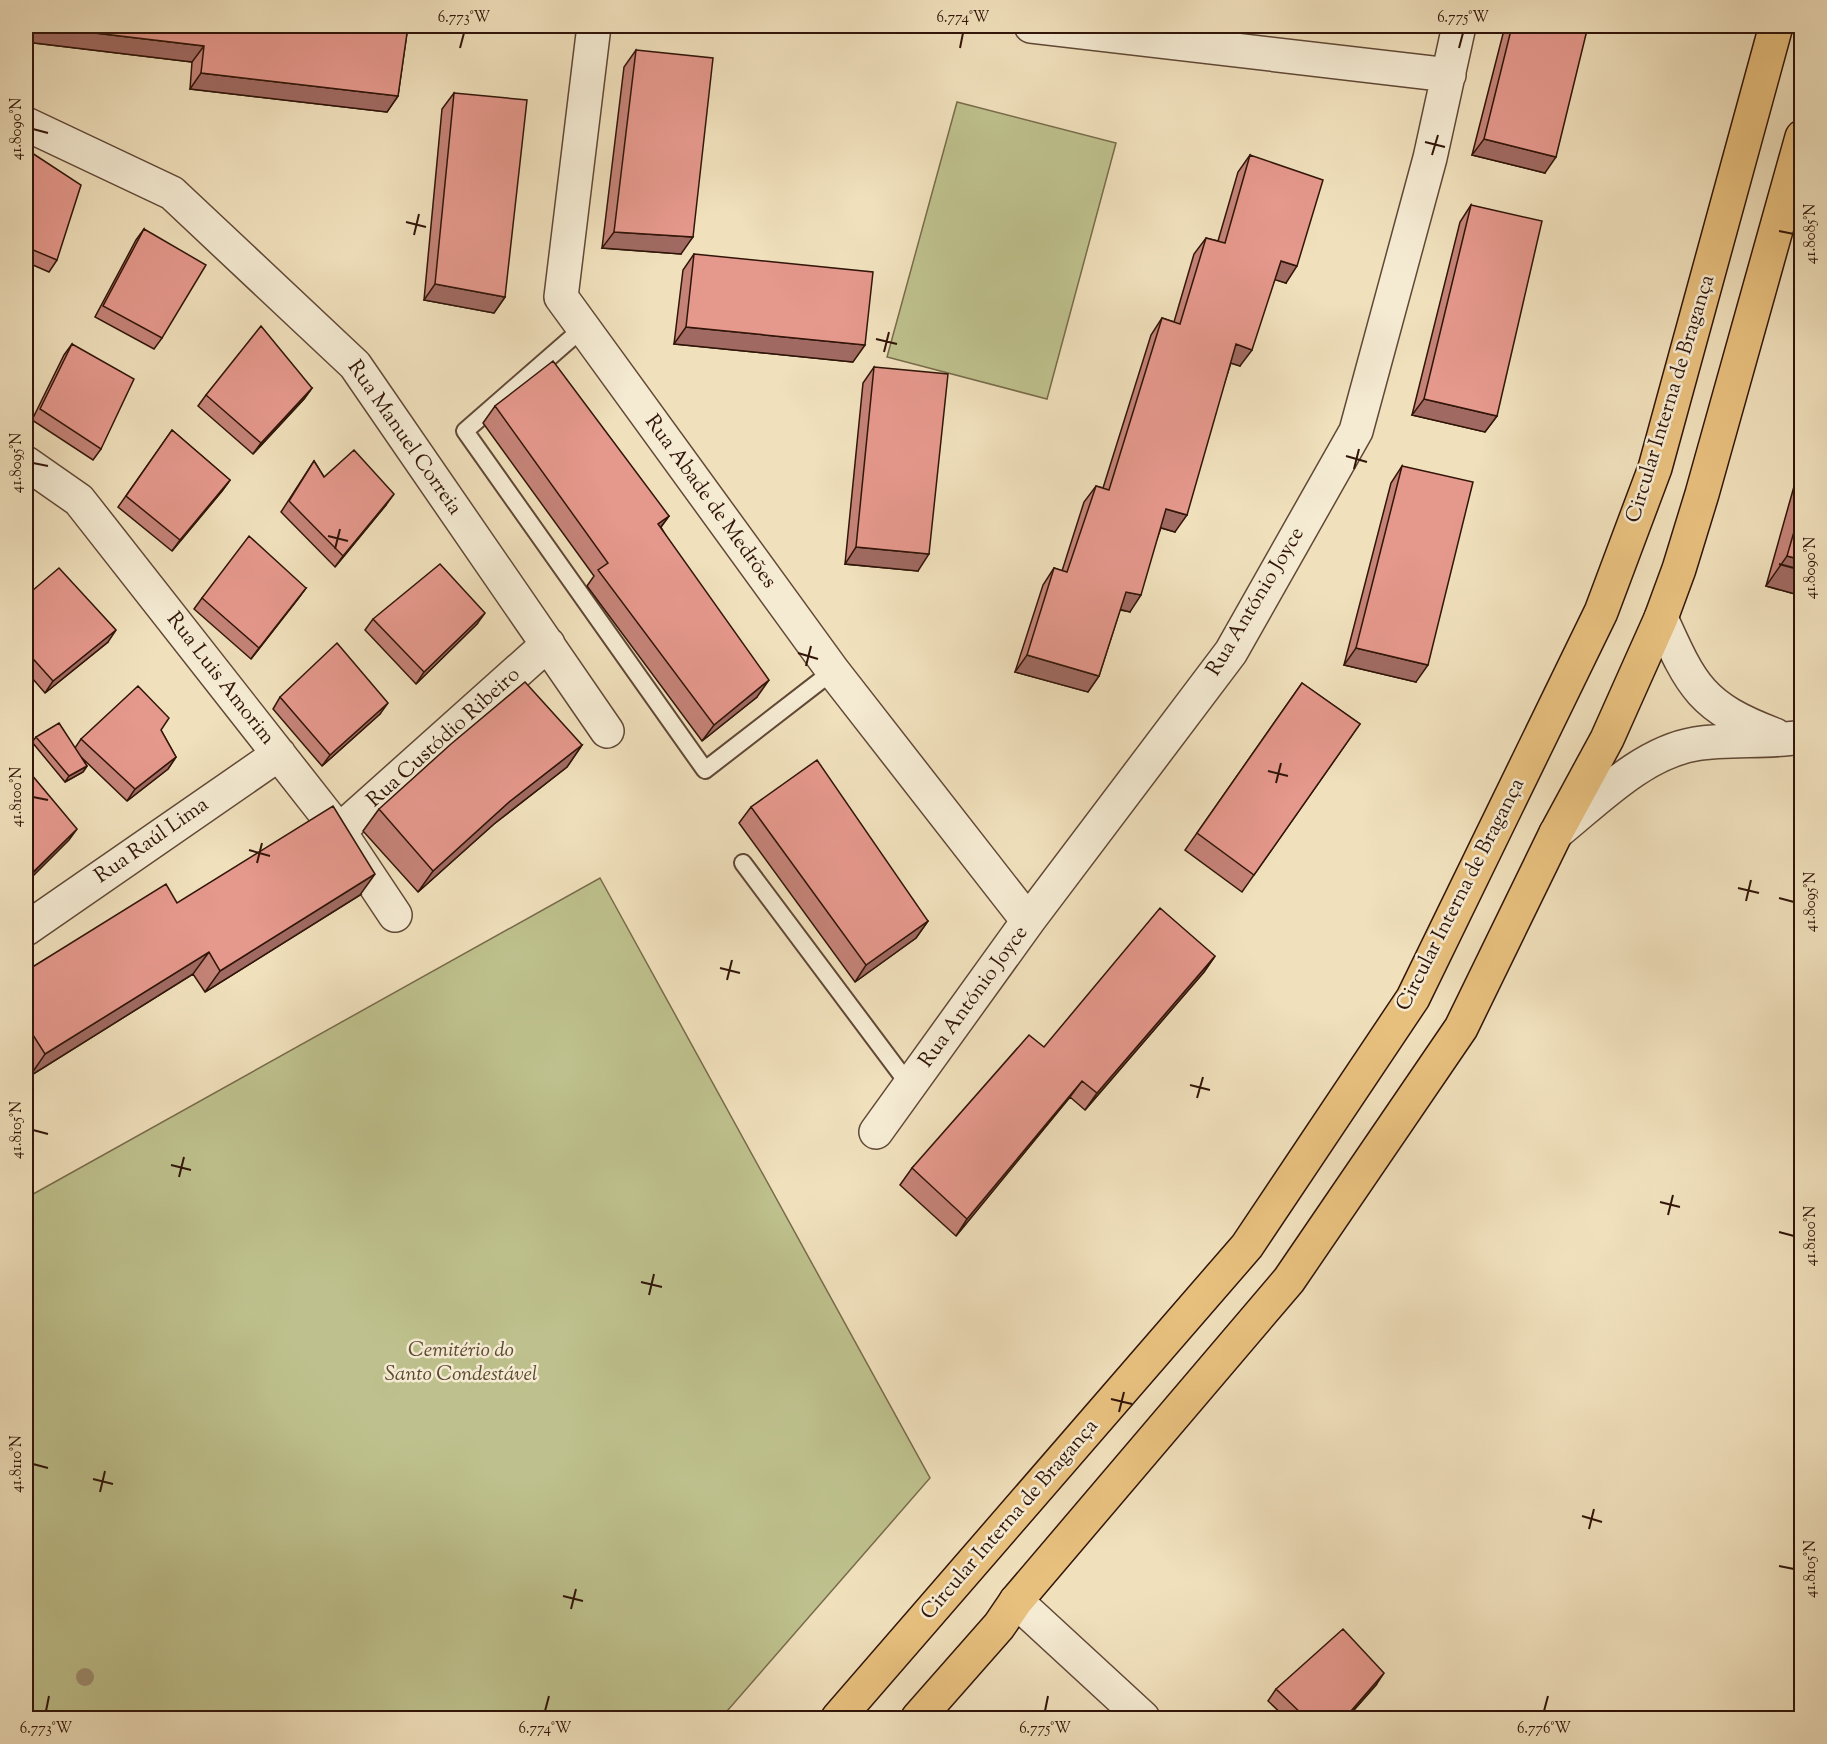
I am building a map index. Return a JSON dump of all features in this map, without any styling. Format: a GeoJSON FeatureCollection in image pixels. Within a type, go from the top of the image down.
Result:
{"type":"FeatureCollection","features":[{"type":"Feature","properties":{"kind":"main road","name":"Circular Interna de Bragança"},"geometry":{"type":"LineString","coordinates":[[838,1719],[1247,1246],[1413,998],[1601,612],[1655,468],[1776,26]]}},
{"type":"Feature","properties":{"kind":"main road"},"geometry":{"type":"LineString","coordinates":[[918,1719],[999,1626],[1016,1601],[1289,1280],[1461,1028],[1556,832],[1607,739],[1661,618],[1702,494],[1802,137]]}},
{"type":"Feature","properties":{"kind":"street","name":"Rua Abade de Medrões"},"geometry":{"type":"LineString","coordinates":[[594,26],[561,297],[833,671],[1028,921]]}},
{"type":"Feature","properties":{"kind":"street"},"geometry":{"type":"LineString","coordinates":[[1031,26],[1449,75]]}},
{"type":"Feature","properties":{"kind":"street","name":"Rua António Joyce"},"geometry":{"type":"LineString","coordinates":[[876,1132],[1028,921],[1230,652],[1356,431],[1430,158],[1460,26]]}},
{"type":"Feature","properties":{"kind":"street","name":"Rua Manuel Correia"},"geometry":{"type":"LineString","coordinates":[[26,124],[172,193],[355,365],[607,731]]}},
{"type":"Feature","properties":{"kind":"street","name":"Rua Luis Amorim"},"geometry":{"type":"LineString","coordinates":[[26,463],[79,500],[339,831],[395,915]]}},
{"type":"Feature","properties":{"kind":"street"},"geometry":{"type":"LineString","coordinates":[[1661,618],[1684,668],[1711,702],[1729,715],[1750,725],[1795,738]]}},
{"type":"Feature","properties":{"kind":"street","name":"Rua Custódio Ribeiro"},"geometry":{"type":"LineString","coordinates":[[339,831],[548,645]]}},
{"type":"Feature","properties":{"kind":"street"},"geometry":{"type":"LineString","coordinates":[[1556,832],[1627,776],[1671,750],[1720,741],[1795,738]]}},
{"type":"Feature","properties":{"kind":"street","name":"Rua Raúl Lima"},"geometry":{"type":"LineString","coordinates":[[26,929],[279,754]]}},
{"type":"Feature","properties":{"kind":"street"},"geometry":{"type":"LineString","coordinates":[[1016,1601],[1143,1719]]}},
{"type":"Feature","properties":{"kind":"lane"},"geometry":{"type":"LineString","coordinates":[[583,328],[465,431],[705,770],[833,671]]}},
{"type":"Feature","properties":{"kind":"lane"},"geometry":{"type":"LineString","coordinates":[[743,864],[910,1086]]}},
{"type":"Feature","properties":{"kind":"green space"},"geometry":{"type":"Polygon","coordinates":[[[957,102],[1116,143],[1047,399],[887,357],[957,102]]]}},
{"type":"Feature","properties":{"kind":"green space","name":"Cemitério do Santo Condestável"},"geometry":{"type":"Polygon","coordinates":[[[600,878],[930,1478],[721,1718],[26,1718],[26,1198],[600,878]]]}},
{"type":"Feature","properties":{"kind":"building"},"geometry":{"type":"Polygon","coordinates":[[[36,26],[408,26],[398,96],[201,73],[204,46],[36,26]]]}},
{"type":"Feature","properties":{"kind":"building"},"geometry":{"type":"Polygon","coordinates":[[[1512,26],[1588,26],[1556,157],[1484,139],[1512,26]]]}},
{"type":"Feature","properties":{"kind":"building"},"geometry":{"type":"Polygon","coordinates":[[[636,50],[713,58],[693,237],[614,232],[636,50]]]}},
{"type":"Feature","properties":{"kind":"building"},"geometry":{"type":"Polygon","coordinates":[[[454,93],[527,100],[505,297],[435,284],[454,93]]]}},
{"type":"Feature","properties":{"kind":"building"},"geometry":{"type":"Polygon","coordinates":[[[29,151],[81,185],[57,260],[26,247],[26,158],[29,151]]]}},
{"type":"Feature","properties":{"kind":"building"},"geometry":{"type":"Polygon","coordinates":[[[1250,155],[1323,180],[1297,266],[1281,261],[1252,350],[1236,344],[1187,515],[1166,509],[1141,595],[1126,592],[1099,676],[1027,655],[1054,568],[1067,572],[1096,486],[1109,490],[1162,318],[1180,324],[1206,238],[1225,243],[1250,155]]]}},
{"type":"Feature","properties":{"kind":"building"},"geometry":{"type":"Polygon","coordinates":[[[1471,205],[1542,221],[1497,416],[1424,399],[1471,205]]]}},
{"type":"Feature","properties":{"kind":"building"},"geometry":{"type":"Polygon","coordinates":[[[144,229],[206,265],[162,338],[103,306],[144,229]]]}},
{"type":"Feature","properties":{"kind":"building"},"geometry":{"type":"Polygon","coordinates":[[[694,254],[873,272],[865,345],[686,327],[694,254]]]}},
{"type":"Feature","properties":{"kind":"building"},"geometry":{"type":"Polygon","coordinates":[[[26,304],[30,306],[26,319],[26,304]]]}},
{"type":"Feature","properties":{"kind":"building"},"geometry":{"type":"Polygon","coordinates":[[[261,326],[312,388],[261,443],[206,395],[261,326]]]}},
{"type":"Feature","properties":{"kind":"building"},"geometry":{"type":"Polygon","coordinates":[[[72,344],[134,379],[101,449],[40,409],[72,344]]]}},
{"type":"Feature","properties":{"kind":"building"},"geometry":{"type":"Polygon","coordinates":[[[553,361],[669,516],[658,524],[769,680],[714,725],[598,570],[608,563],[495,406],[553,361]]]}},
{"type":"Feature","properties":{"kind":"building"},"geometry":{"type":"Polygon","coordinates":[[[874,367],[948,374],[929,554],[856,547],[874,367]]]}},
{"type":"Feature","properties":{"kind":"building"},"geometry":{"type":"Polygon","coordinates":[[[172,430],[230,480],[180,540],[126,496],[172,430]]]}},
{"type":"Feature","properties":{"kind":"building"},"geometry":{"type":"Polygon","coordinates":[[[354,450],[394,494],[343,556],[289,501],[314,461],[324,477],[354,450]]]}},
{"type":"Feature","properties":{"kind":"building"},"geometry":{"type":"Polygon","coordinates":[[[1402,466],[1473,482],[1428,665],[1356,648],[1402,466]]]}},
{"type":"Feature","properties":{"kind":"building"},"geometry":{"type":"Polygon","coordinates":[[[1802,504],[1802,560],[1787,556],[1802,504]]]}},
{"type":"Feature","properties":{"kind":"building"},"geometry":{"type":"Polygon","coordinates":[[[249,536],[306,588],[259,648],[202,598],[249,536]]]}},
{"type":"Feature","properties":{"kind":"building"},"geometry":{"type":"Polygon","coordinates":[[[440,564],[485,613],[424,672],[373,619],[440,564]]]}},
{"type":"Feature","properties":{"kind":"building"},"geometry":{"type":"Polygon","coordinates":[[[59,568],[116,630],[53,681],[26,651],[26,596],[59,568]]]}},
{"type":"Feature","properties":{"kind":"building"},"geometry":{"type":"Polygon","coordinates":[[[337,643],[388,703],[330,755],[280,697],[337,643]]]}},
{"type":"Feature","properties":{"kind":"building"},"geometry":{"type":"Polygon","coordinates":[[[525,682],[582,745],[509,802],[433,871],[379,809],[525,682]]]}},
{"type":"Feature","properties":{"kind":"building"},"geometry":{"type":"Polygon","coordinates":[[[1302,683],[1360,724],[1254,875],[1197,833],[1302,683]]]}},
{"type":"Feature","properties":{"kind":"building"},"geometry":{"type":"Polygon","coordinates":[[[138,686],[169,718],[161,730],[176,757],[135,789],[81,739],[138,686]]]}},
{"type":"Feature","properties":{"kind":"building"},"geometry":{"type":"Polygon","coordinates":[[[59,723],[87,766],[69,776],[36,737],[59,723]]]}},
{"type":"Feature","properties":{"kind":"building"},"geometry":{"type":"Polygon","coordinates":[[[817,760],[928,921],[866,965],[751,807],[817,760]]]}},
{"type":"Feature","properties":{"kind":"building"},"geometry":{"type":"Polygon","coordinates":[[[26,768],[77,829],[26,879],[26,768]]]}},
{"type":"Feature","properties":{"kind":"building"},"geometry":{"type":"Polygon","coordinates":[[[333,806],[375,874],[220,971],[209,952],[45,1054],[26,1024],[26,971],[166,884],[177,903],[333,806]]]}},
{"type":"Feature","properties":{"kind":"building"},"geometry":{"type":"Polygon","coordinates":[[[1160,908],[1215,956],[1097,1093],[1082,1081],[967,1219],[912,1168],[1029,1035],[1044,1047],[1160,908]]]}},
{"type":"Feature","properties":{"kind":"building"},"geometry":{"type":"Polygon","coordinates":[[[1343,1629],[1384,1673],[1344,1719],[1307,1719],[1276,1689],[1343,1629]]]}}]}
